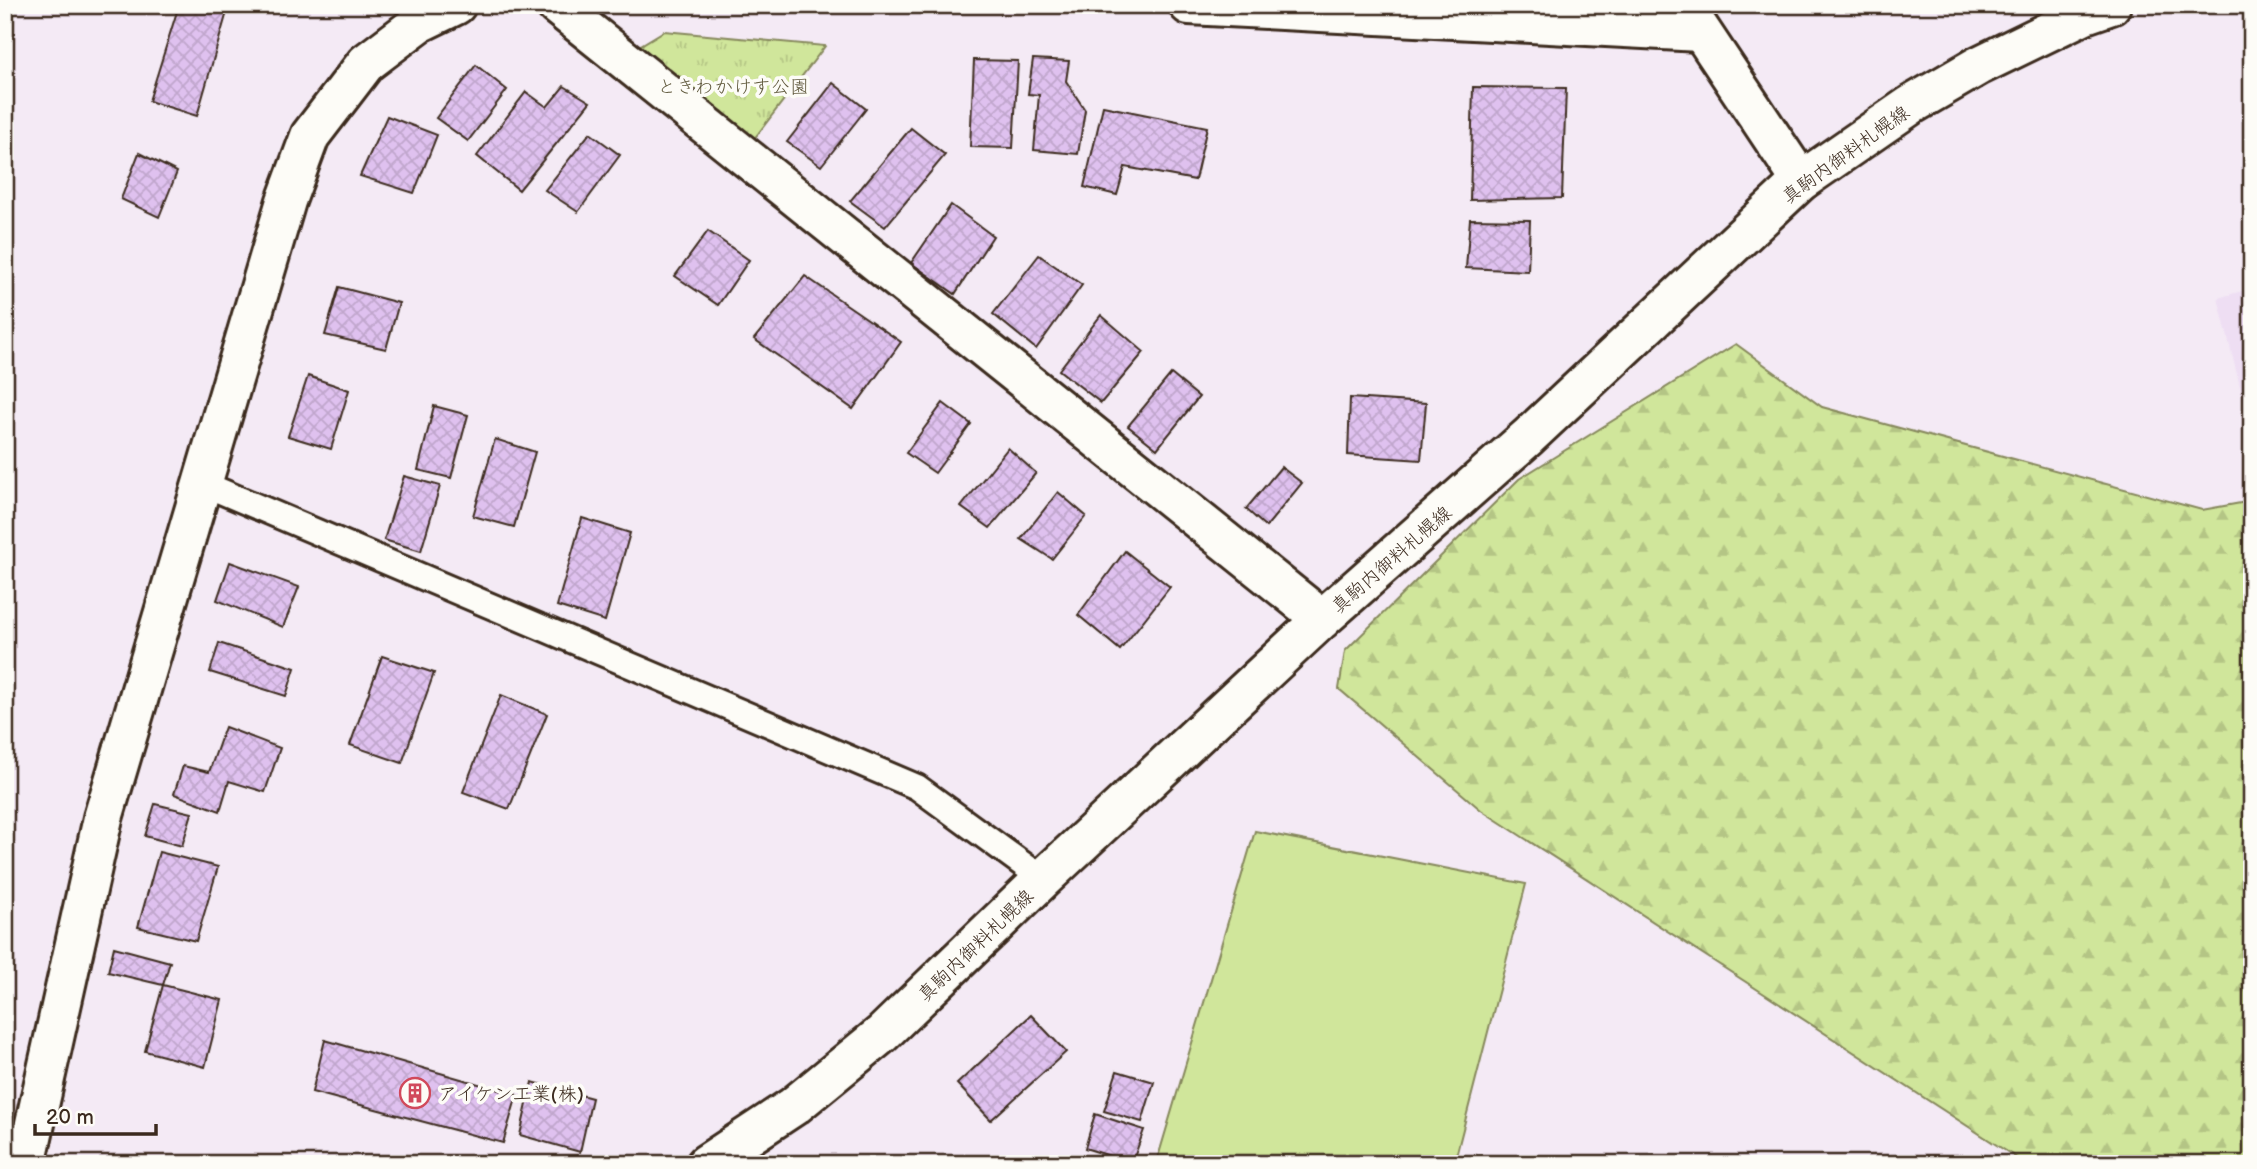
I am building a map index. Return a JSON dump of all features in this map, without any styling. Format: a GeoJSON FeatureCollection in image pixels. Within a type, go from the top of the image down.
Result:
{"type":"FeatureCollection","features":[{"type":"Feature","properties":{"kind":"street"},"geometry":{"type":"LineString","coordinates":[[26,1164],[103,818],[286,201],[310,136],[366,64],[419,23],[456,5]]}},
{"type":"Feature","properties":{"kind":"street"},"geometry":{"type":"LineString","coordinates":[[556,5],[1322,620]]}},
{"type":"Feature","properties":{"kind":"street"},"geometry":{"type":"LineString","coordinates":[[1189,5],[1692,19],[1801,181]]}},
{"type":"Feature","properties":{"kind":"street","name":"真駒内御料札幌線"},"geometry":{"type":"LineString","coordinates":[[706,1164],[794,1107],[882,1034],[1322,620],[1528,437],[1801,181],[1911,105],[1978,66],[2085,14],[2111,5]]}},
{"type":"Feature","properties":{"kind":"lane"},"geometry":{"type":"LineString","coordinates":[[204,484],[917,787],[1044,879]]}},
{"type":"Feature","properties":{"kind":"shaded area"},"geometry":{"type":"Polygon","coordinates":[[[2252,288],[2252,435],[2218,298],[2252,288]]]}},
{"type":"Feature","properties":{"kind":"green space","name":"ときわかけす公園"},"geometry":{"type":"Polygon","coordinates":[[[664,31],[825,46],[744,152],[636,48],[664,31]]]}},
{"type":"Feature","properties":{"kind":"green space"},"geometry":{"type":"Polygon","coordinates":[[[1736,344],[1822,407],[2202,510],[2252,501],[2252,1164],[2026,1164],[1481,810],[1339,689],[1345,651],[1519,479],[1736,344]]]}},
{"type":"Feature","properties":{"kind":"green space"},"geometry":{"type":"Polygon","coordinates":[[[1255,831],[1526,884],[1454,1164],[1156,1164],[1255,831]]]}},
{"type":"Feature","properties":{"kind":"building"},"geometry":{"type":"Polygon","coordinates":[[[179,5],[205,5],[227,12],[197,116],[149,101],[179,5]]]}},
{"type":"Feature","properties":{"kind":"building"},"geometry":{"type":"Polygon","coordinates":[[[1033,59],[1069,61],[1066,81],[1085,110],[1078,154],[1034,150],[1039,95],[1028,94],[1033,59]]]}},
{"type":"Feature","properties":{"kind":"building"},"geometry":{"type":"Polygon","coordinates":[[[974,60],[1018,61],[1013,148],[970,147],[974,60]]]}},
{"type":"Feature","properties":{"kind":"building"},"geometry":{"type":"Polygon","coordinates":[[[476,65],[507,90],[468,141],[436,118],[476,65]]]}},
{"type":"Feature","properties":{"kind":"building"},"geometry":{"type":"Polygon","coordinates":[[[833,83],[866,109],[821,166],[787,142],[833,83]]]}},
{"type":"Feature","properties":{"kind":"building"},"geometry":{"type":"Polygon","coordinates":[[[564,86],[590,102],[519,190],[477,156],[526,92],[547,107],[564,86]]]}},
{"type":"Feature","properties":{"kind":"building"},"geometry":{"type":"Polygon","coordinates":[[[1473,87],[1566,88],[1562,198],[1470,200],[1473,87]]]}},
{"type":"Feature","properties":{"kind":"building"},"geometry":{"type":"Polygon","coordinates":[[[1103,106],[1207,127],[1195,180],[1125,167],[1117,195],[1084,187],[1103,106]]]}},
{"type":"Feature","properties":{"kind":"building"},"geometry":{"type":"Polygon","coordinates":[[[387,116],[437,135],[414,193],[360,176],[387,116]]]}},
{"type":"Feature","properties":{"kind":"building"},"geometry":{"type":"Polygon","coordinates":[[[911,128],[945,155],[885,227],[850,201],[911,128]]]}},
{"type":"Feature","properties":{"kind":"building"},"geometry":{"type":"Polygon","coordinates":[[[590,133],[620,155],[578,212],[545,190],[590,133]]]}},
{"type":"Feature","properties":{"kind":"building"},"geometry":{"type":"Polygon","coordinates":[[[139,153],[177,172],[159,217],[121,199],[139,153]]]}},
{"type":"Feature","properties":{"kind":"building"},"geometry":{"type":"Polygon","coordinates":[[[951,205],[993,236],[955,294],[911,263],[951,205]]]}},
{"type":"Feature","properties":{"kind":"building"},"geometry":{"type":"Polygon","coordinates":[[[1470,219],[1530,220],[1528,271],[1466,268],[1470,219]]]}},
{"type":"Feature","properties":{"kind":"building"},"geometry":{"type":"Polygon","coordinates":[[[708,231],[749,260],[718,305],[675,276],[708,231]]]}},
{"type":"Feature","properties":{"kind":"building"},"geometry":{"type":"Polygon","coordinates":[[[1039,255],[1082,285],[1036,349],[993,314],[1039,255]]]}},
{"type":"Feature","properties":{"kind":"building"},"geometry":{"type":"Polygon","coordinates":[[[805,276],[901,342],[853,409],[754,339],[805,276]]]}},
{"type":"Feature","properties":{"kind":"building"},"geometry":{"type":"Polygon","coordinates":[[[339,287],[399,303],[386,349],[325,335],[339,287]]]}},
{"type":"Feature","properties":{"kind":"building"},"geometry":{"type":"Polygon","coordinates":[[[1101,315],[1144,352],[1101,403],[1059,370],[1101,315]]]}},
{"type":"Feature","properties":{"kind":"building"},"geometry":{"type":"Polygon","coordinates":[[[1171,374],[1199,397],[1157,449],[1128,426],[1171,374]]]}},
{"type":"Feature","properties":{"kind":"building"},"geometry":{"type":"Polygon","coordinates":[[[308,376],[349,390],[331,449],[288,436],[308,376]]]}},
{"type":"Feature","properties":{"kind":"building"},"geometry":{"type":"Polygon","coordinates":[[[1350,398],[1426,403],[1421,460],[1348,455],[1350,398]]]}},
{"type":"Feature","properties":{"kind":"building"},"geometry":{"type":"Polygon","coordinates":[[[943,403],[971,424],[935,473],[906,453],[943,403]]]}},
{"type":"Feature","properties":{"kind":"building"},"geometry":{"type":"Polygon","coordinates":[[[434,406],[468,415],[451,478],[418,470],[434,406]]]}},
{"type":"Feature","properties":{"kind":"building"},"geometry":{"type":"Polygon","coordinates":[[[495,439],[535,452],[514,527],[473,516],[495,439]]]}},
{"type":"Feature","properties":{"kind":"building"},"geometry":{"type":"Polygon","coordinates":[[[1008,448],[1036,473],[990,528],[961,507],[1008,448]]]}},
{"type":"Feature","properties":{"kind":"building"},"geometry":{"type":"Polygon","coordinates":[[[1281,467],[1302,483],[1266,527],[1246,509],[1281,467]]]}},
{"type":"Feature","properties":{"kind":"building"},"geometry":{"type":"Polygon","coordinates":[[[404,476],[440,486],[421,551],[384,540],[404,476]]]}},
{"type":"Feature","properties":{"kind":"building"},"geometry":{"type":"Polygon","coordinates":[[[1058,492],[1086,516],[1052,559],[1021,539],[1058,492]]]}},
{"type":"Feature","properties":{"kind":"building"},"geometry":{"type":"Polygon","coordinates":[[[582,518],[630,533],[605,621],[557,606],[582,518]]]}},
{"type":"Feature","properties":{"kind":"building"},"geometry":{"type":"Polygon","coordinates":[[[1125,551],[1170,587],[1120,650],[1078,615],[1125,551]]]}},
{"type":"Feature","properties":{"kind":"building"},"geometry":{"type":"Polygon","coordinates":[[[230,562],[299,587],[283,627],[217,600],[230,562]]]}},
{"type":"Feature","properties":{"kind":"building"},"geometry":{"type":"Polygon","coordinates":[[[219,643],[295,668],[286,696],[210,672],[219,643]]]}},
{"type":"Feature","properties":{"kind":"building"},"geometry":{"type":"Polygon","coordinates":[[[382,656],[434,673],[402,763],[350,745],[382,656]]]}},
{"type":"Feature","properties":{"kind":"building"},"geometry":{"type":"Polygon","coordinates":[[[501,695],[547,714],[509,809],[463,792],[501,695]]]}},
{"type":"Feature","properties":{"kind":"building"},"geometry":{"type":"Polygon","coordinates":[[[225,727],[280,748],[265,792],[229,781],[220,811],[174,794],[183,766],[209,772],[225,727]]]}},
{"type":"Feature","properties":{"kind":"building"},"geometry":{"type":"Polygon","coordinates":[[[155,804],[192,813],[182,846],[145,836],[155,804]]]}},
{"type":"Feature","properties":{"kind":"building"},"geometry":{"type":"Polygon","coordinates":[[[159,852],[218,867],[196,941],[138,927],[159,852]]]}},
{"type":"Feature","properties":{"kind":"building"},"geometry":{"type":"Polygon","coordinates":[[[114,947],[170,962],[163,985],[108,972],[114,947]]]}},
{"type":"Feature","properties":{"kind":"building"},"geometry":{"type":"Polygon","coordinates":[[[163,985],[222,1000],[205,1067],[145,1051],[163,985]]]}},
{"type":"Feature","properties":{"kind":"building"},"geometry":{"type":"Polygon","coordinates":[[[1031,1015],[1066,1052],[991,1120],[957,1084],[1031,1015]]]}},
{"type":"Feature","properties":{"kind":"building","name":"アイケン工業(株)"},"geometry":{"type":"Polygon","coordinates":[[[325,1040],[517,1095],[503,1143],[312,1092],[325,1040]]]}},
{"type":"Feature","properties":{"kind":"building"},"geometry":{"type":"Polygon","coordinates":[[[1117,1071],[1154,1082],[1142,1122],[1104,1111],[1117,1071]]]}},
{"type":"Feature","properties":{"kind":"building"},"geometry":{"type":"Polygon","coordinates":[[[532,1082],[592,1098],[580,1152],[520,1135],[532,1082]]]}},
{"type":"Feature","properties":{"kind":"building"},"geometry":{"type":"Polygon","coordinates":[[[1095,1114],[1144,1130],[1132,1163],[1085,1148],[1095,1114]]]}},
{"type":"Feature","properties":{"kind":"place","name":"アイケン工業(株)"},"geometry":{"type":"Point","coordinates":[415,1093]}}]}
